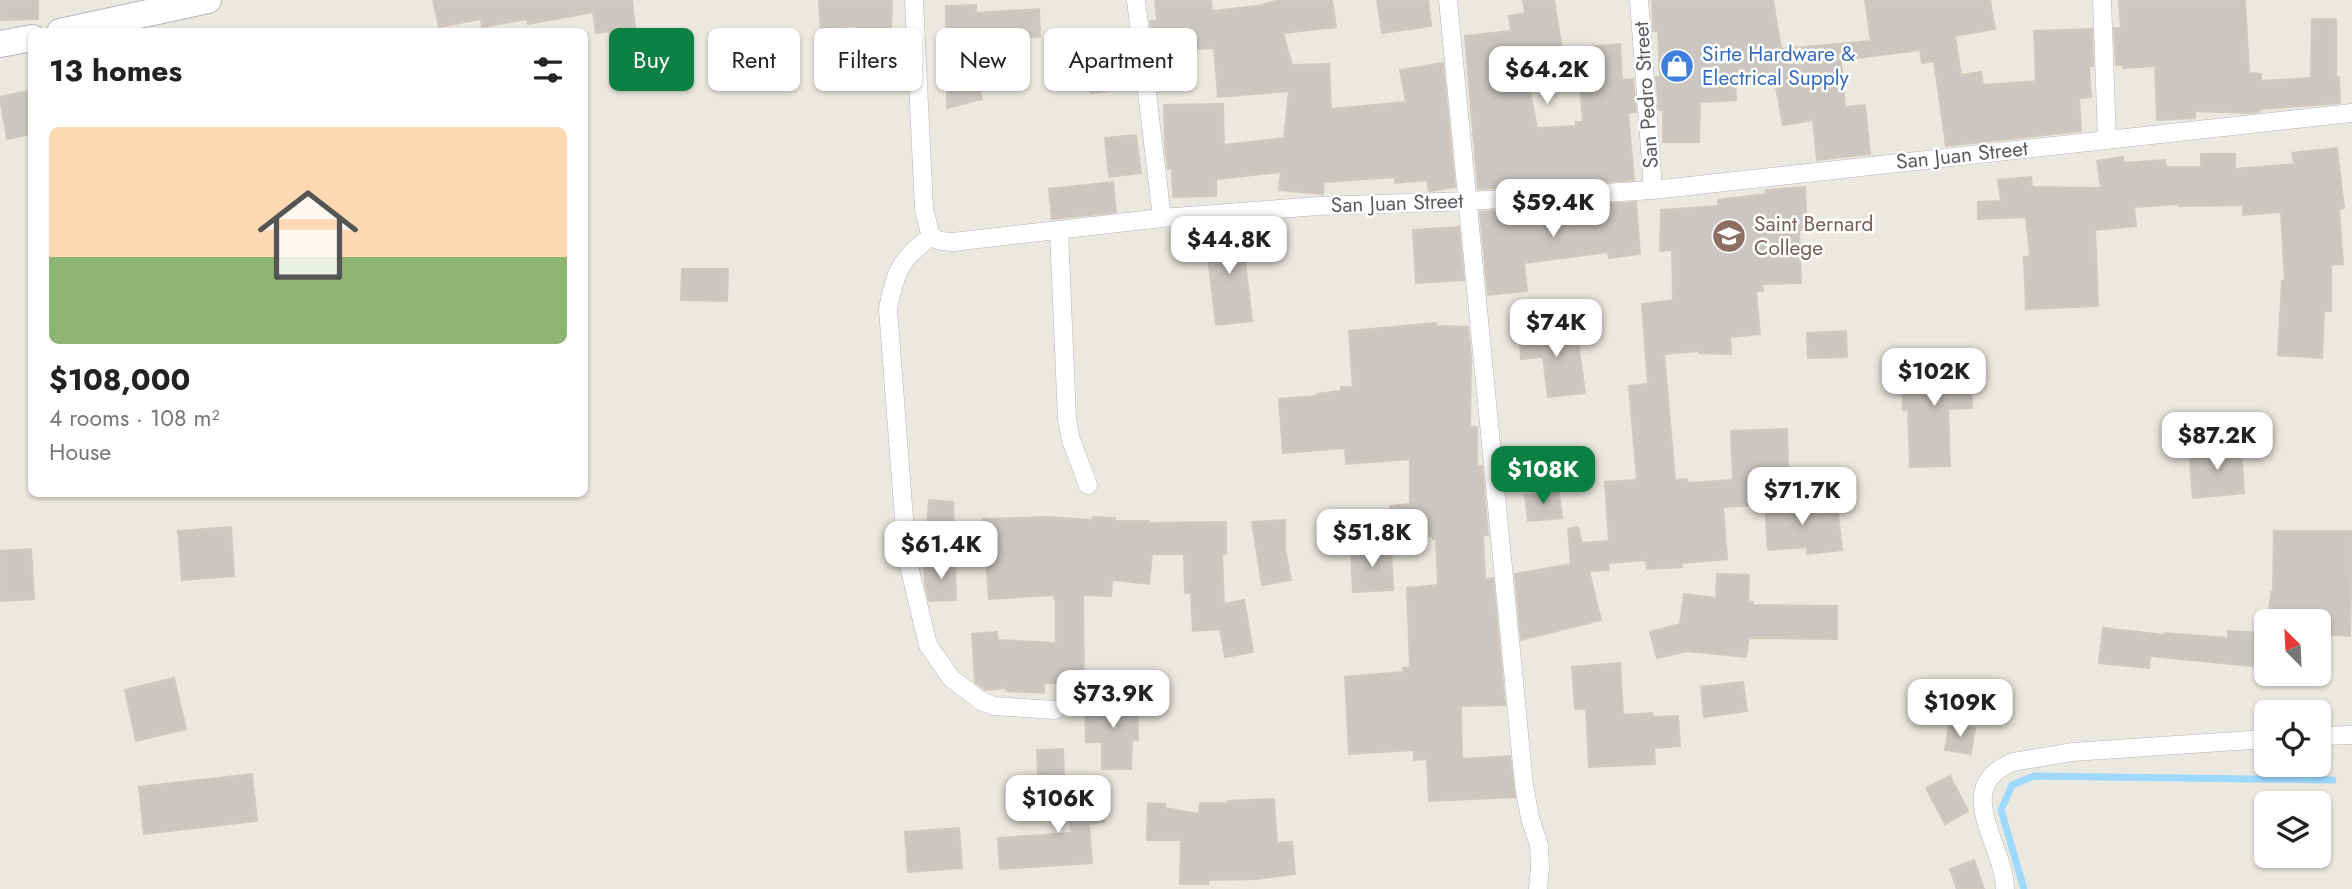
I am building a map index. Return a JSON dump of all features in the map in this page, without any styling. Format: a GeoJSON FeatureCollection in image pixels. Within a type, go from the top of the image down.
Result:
{"type":"FeatureCollection","features":[{"type":"Feature","properties":{"kind":"main road"},"geometry":{"type":"LineString","coordinates":[[78,28],[208,0]]}},
{"type":"Feature","properties":{"kind":"main road"},"geometry":{"type":"LineString","coordinates":[[0,44],[28,39]]}},
{"type":"Feature","properties":{"kind":"street"},"geometry":{"type":"LineString","coordinates":[[914,0],[920,168],[924,209],[931,237],[901,263],[894,279],[888,309],[907,558],[928,645],[951,677],[970,695],[994,706],[1055,710]]}},
{"type":"Feature","properties":{"kind":"street"},"geometry":{"type":"LineString","coordinates":[[1136,0],[1163,218]]}},
{"type":"Feature","properties":{"kind":"street"},"geometry":{"type":"LineString","coordinates":[[1448,0],[1524,785],[1530,818],[1539,845],[1538,889]]}},
{"type":"Feature","properties":{"kind":"street","name":"San Pedro Street"},"geometry":{"type":"LineString","coordinates":[[1639,0],[1653,190]]}},
{"type":"Feature","properties":{"kind":"street"},"geometry":{"type":"LineString","coordinates":[[2102,0],[2107,139]]}},
{"type":"Feature","properties":{"kind":"street","name":"San Juan Street"},"geometry":{"type":"LineString","coordinates":[[931,237],[941,242],[953,242],[1059,232],[1163,218],[1318,206],[1469,201],[1653,190],[2352,113]]}},
{"type":"Feature","properties":{"kind":"street"},"geometry":{"type":"LineString","coordinates":[[1059,232],[1067,419],[1070,440],[1088,485]]}},
{"type":"Feature","properties":{"kind":"street"},"geometry":{"type":"LineString","coordinates":[[2331,735],[2352,734]]}},
{"type":"Feature","properties":{"kind":"street"},"geometry":{"type":"LineString","coordinates":[[2005,889],[2004,872],[1982,806],[1987,780],[2003,766],[2072,752],[2254,740]]}},
{"type":"Feature","properties":{"kind":"building"},"geometry":{"type":"Polygon","coordinates":[[[0,0],[38,0],[38,19],[0,20],[0,0]]]}},
{"type":"Feature","properties":{"kind":"building"},"geometry":{"type":"Polygon","coordinates":[[[433,0],[632,0],[635,28],[609,28],[609,31],[596,33],[593,12],[528,24],[527,19],[482,27],[481,19],[439,27],[433,0]]]}},
{"type":"Feature","properties":{"kind":"building"},"geometry":{"type":"Polygon","coordinates":[[[819,0],[892,0],[891,28],[821,28],[819,0]]]}},
{"type":"Feature","properties":{"kind":"building"},"geometry":{"type":"Polygon","coordinates":[[[1155,0],[1211,0],[1212,11],[1257,6],[1280,0],[1332,0],[1336,27],[1283,33],[1292,65],[1329,64],[1331,109],[1406,102],[1400,70],[1443,63],[1455,187],[1429,191],[1427,180],[1395,183],[1395,177],[1324,182],[1323,194],[1279,190],[1281,172],[1216,179],[1216,196],[1173,197],[1172,169],[1168,169],[1165,145],[1164,105],[1223,104],[1224,145],[1284,138],[1289,91],[1218,97],[1214,48],[1197,49],[1197,28],[1151,28],[1150,21],[1157,21],[1155,0]]]}},
{"type":"Feature","properties":{"kind":"building"},"geometry":{"type":"Polygon","coordinates":[[[1377,0],[1428,0],[1431,26],[1382,33],[1377,0]]]}},
{"type":"Feature","properties":{"kind":"building"},"geometry":{"type":"Polygon","coordinates":[[[1523,0],[1554,0],[1562,49],[1620,44],[1622,80],[1633,79],[1636,112],[1628,113],[1634,180],[1478,189],[1465,36],[1511,31],[1509,16],[1525,13],[1523,0]],[[1579,71],[1527,75],[1537,128],[1576,126],[1576,122],[1583,122],[1579,71]]]}},
{"type":"Feature","properties":{"kind":"building"},"geometry":{"type":"Polygon","coordinates":[[[1652,0],[1773,0],[1781,49],[1871,41],[1865,0],[1990,0],[1995,29],[1955,36],[1961,75],[1981,72],[1983,85],[2036,81],[2034,31],[2092,29],[2093,66],[2089,66],[2091,97],[2079,98],[2081,131],[1946,146],[1934,61],[1922,63],[1920,50],[1841,60],[1845,107],[1865,105],[1870,154],[1817,160],[1813,120],[1783,125],[1773,71],[1735,78],[1736,100],[1700,102],[1699,142],[1663,142],[1663,110],[1659,110],[1656,77],[1660,77],[1658,31],[1653,31],[1652,0]]]}},
{"type":"Feature","properties":{"kind":"building"},"geometry":{"type":"Polygon","coordinates":[[[2119,0],[2245,0],[2249,73],[2261,74],[2261,81],[2311,78],[2312,19],[2336,19],[2336,77],[2339,77],[2340,103],[2260,109],[2259,112],[2248,113],[2195,111],[2195,118],[2157,120],[2155,66],[2123,68],[2123,65],[2116,65],[2114,28],[2121,28],[2119,0]]]}},
{"type":"Feature","properties":{"kind":"building"},"geometry":{"type":"Polygon","coordinates":[[[976,5],[976,13],[1039,9],[1040,37],[1030,37],[1030,28],[946,28],[946,6],[976,5]]]}},
{"type":"Feature","properties":{"kind":"building"},"geometry":{"type":"Polygon","coordinates":[[[28,91],[28,135],[7,139],[0,97],[28,91]]]}},
{"type":"Feature","properties":{"kind":"building"},"geometry":{"type":"Polygon","coordinates":[[[947,91],[980,91],[982,99],[947,108],[947,91]]]}},
{"type":"Feature","properties":{"kind":"building"},"geometry":{"type":"Polygon","coordinates":[[[1136,135],[1141,173],[1109,177],[1105,138],[1136,135]]]}},
{"type":"Feature","properties":{"kind":"building"},"geometry":{"type":"Polygon","coordinates":[[[2337,148],[2344,208],[2339,209],[2343,264],[2331,265],[2331,311],[2324,311],[2322,358],[2278,355],[2282,281],[2285,281],[2281,212],[2243,215],[2243,205],[2179,204],[2134,207],[2136,226],[2095,230],[2098,306],[2026,309],[2024,257],[2030,256],[2026,217],[1978,219],[1978,202],[2001,201],[1998,180],[2031,177],[2032,187],[2101,188],[2097,161],[2123,157],[2124,163],[2165,160],[2166,167],[2201,167],[2201,154],[2235,154],[2235,169],[2294,164],[2292,153],[2337,148]]]}},
{"type":"Feature","properties":{"kind":"building"},"geometry":{"type":"Polygon","coordinates":[[[1113,182],[1116,212],[1052,219],[1049,189],[1113,182]]]}},
{"type":"Feature","properties":{"kind":"building"},"geometry":{"type":"Polygon","coordinates":[[[1805,187],[1807,229],[1799,230],[1801,283],[1762,284],[1763,291],[1756,291],[1760,334],[1730,337],[1731,354],[1699,351],[1664,354],[1675,480],[1687,479],[1688,483],[1733,480],[1731,431],[1787,429],[1788,466],[1754,467],[1756,505],[1723,507],[1727,559],[1682,563],[1682,567],[1647,569],[1646,560],[1608,563],[1609,570],[1589,571],[1601,620],[1521,640],[1515,574],[1571,564],[1568,529],[1578,527],[1582,543],[1609,541],[1605,482],[1637,480],[1629,386],[1648,384],[1642,304],[1673,300],[1672,250],[1660,251],[1661,210],[1718,206],[1718,200],[1766,194],[1766,190],[1805,187]]]}},
{"type":"Feature","properties":{"kind":"building"},"geometry":{"type":"Polygon","coordinates":[[[1636,202],[1640,254],[1609,258],[1608,252],[1524,263],[1527,291],[1488,295],[1480,212],[1636,202]]]}},
{"type":"Feature","properties":{"kind":"building"},"geometry":{"type":"Polygon","coordinates":[[[1241,226],[1252,321],[1216,325],[1205,231],[1241,226]]]}},
{"type":"Feature","properties":{"kind":"building"},"geometry":{"type":"Polygon","coordinates":[[[1459,227],[1464,280],[1416,283],[1413,230],[1459,227]]]}},
{"type":"Feature","properties":{"kind":"building"},"geometry":{"type":"Polygon","coordinates":[[[682,269],[728,269],[727,301],[681,300],[682,269]]]}},
{"type":"Feature","properties":{"kind":"building"},"geometry":{"type":"Polygon","coordinates":[[[1436,323],[1436,326],[1468,327],[1471,358],[1470,427],[1477,427],[1477,466],[1482,466],[1488,535],[1483,536],[1485,579],[1493,578],[1505,705],[1461,706],[1462,759],[1510,756],[1515,797],[1429,801],[1427,759],[1414,760],[1414,750],[1349,754],[1345,677],[1404,672],[1403,668],[1410,667],[1407,588],[1438,585],[1436,539],[1433,539],[1433,536],[1392,539],[1390,506],[1410,504],[1410,459],[1346,464],[1345,448],[1283,453],[1279,399],[1317,396],[1341,391],[1341,387],[1353,387],[1349,331],[1436,323]]]}},
{"type":"Feature","properties":{"kind":"building"},"geometry":{"type":"Polygon","coordinates":[[[1576,327],[1585,393],[1548,397],[1543,357],[1521,359],[1519,332],[1576,327]]]}},
{"type":"Feature","properties":{"kind":"building"},"geometry":{"type":"Polygon","coordinates":[[[1846,331],[1847,357],[1808,358],[1807,333],[1846,331]]]}},
{"type":"Feature","properties":{"kind":"building"},"geometry":{"type":"Polygon","coordinates":[[[1971,363],[1972,408],[1948,409],[1950,466],[1910,467],[1908,410],[1903,410],[1902,365],[1971,363]]]}},
{"type":"Feature","properties":{"kind":"building"},"geometry":{"type":"Polygon","coordinates":[[[2241,447],[2244,493],[2193,498],[2189,451],[2241,447]]]}},
{"type":"Feature","properties":{"kind":"building"},"geometry":{"type":"Polygon","coordinates":[[[1559,492],[1562,518],[1528,521],[1525,495],[1559,492]]]}},
{"type":"Feature","properties":{"kind":"building"},"geometry":{"type":"Polygon","coordinates":[[[1800,499],[1801,509],[1837,505],[1842,550],[1807,554],[1807,547],[1768,550],[1765,502],[1800,499]]]}},
{"type":"Feature","properties":{"kind":"building"},"geometry":{"type":"Polygon","coordinates":[[[929,500],[953,502],[954,526],[927,525],[929,500]]]}},
{"type":"Feature","properties":{"kind":"building"},"geometry":{"type":"Polygon","coordinates":[[[1047,517],[1092,520],[1093,517],[1115,518],[1115,521],[1149,523],[1226,522],[1226,554],[1222,554],[1224,604],[1244,600],[1253,652],[1225,657],[1220,629],[1193,631],[1191,593],[1185,593],[1184,554],[1152,554],[1149,584],[1112,580],[1111,596],[1083,595],[1084,683],[1044,683],[1044,693],[1006,691],[1006,688],[985,690],[975,682],[972,634],[997,632],[998,640],[1056,643],[1056,599],[1054,595],[989,599],[983,519],[1047,517]]]}},
{"type":"Feature","properties":{"kind":"building"},"geometry":{"type":"Polygon","coordinates":[[[1285,520],[1285,549],[1291,580],[1262,585],[1252,522],[1285,520]]]}},
{"type":"Feature","properties":{"kind":"building"},"geometry":{"type":"Polygon","coordinates":[[[231,527],[234,576],[182,580],[178,531],[231,527]]]}},
{"type":"Feature","properties":{"kind":"building"},"geometry":{"type":"Polygon","coordinates":[[[2274,531],[2352,531],[2350,636],[2331,635],[2331,609],[2269,609],[2273,592],[2274,531]]]}},
{"type":"Feature","properties":{"kind":"building"},"geometry":{"type":"Polygon","coordinates":[[[1391,546],[1393,590],[1353,592],[1351,548],[1391,546]]]}},
{"type":"Feature","properties":{"kind":"building"},"geometry":{"type":"Polygon","coordinates":[[[31,549],[34,599],[0,601],[0,551],[31,549]]]}},
{"type":"Feature","properties":{"kind":"building"},"geometry":{"type":"Polygon","coordinates":[[[955,562],[956,600],[929,601],[924,563],[955,562]]]}},
{"type":"Feature","properties":{"kind":"building"},"geometry":{"type":"Polygon","coordinates":[[[1717,574],[1749,575],[1748,601],[1753,602],[1753,605],[1837,606],[1837,639],[1749,638],[1746,657],[1687,651],[1657,658],[1650,632],[1680,624],[1684,594],[1716,598],[1717,574]]]}},
{"type":"Feature","properties":{"kind":"building"},"geometry":{"type":"Polygon","coordinates":[[[2103,628],[2228,638],[2228,631],[2254,632],[2254,666],[2150,656],[2149,668],[2099,663],[2103,628]]]}},
{"type":"Feature","properties":{"kind":"building"},"geometry":{"type":"Polygon","coordinates":[[[1620,663],[1623,715],[1652,713],[1653,717],[1678,716],[1680,746],[1654,748],[1655,764],[1589,767],[1586,709],[1575,709],[1572,667],[1620,663]]]}},
{"type":"Feature","properties":{"kind":"building"},"geometry":{"type":"Polygon","coordinates":[[[174,678],[186,729],[136,741],[125,690],[174,678]]]}},
{"type":"Feature","properties":{"kind":"building"},"geometry":{"type":"Polygon","coordinates":[[[1743,682],[1747,711],[1704,717],[1701,687],[1743,682]]]}},
{"type":"Feature","properties":{"kind":"building"},"geometry":{"type":"Polygon","coordinates":[[[1137,699],[1138,740],[1132,740],[1131,769],[1102,769],[1102,742],[1086,742],[1085,701],[1137,699]]]}},
{"type":"Feature","properties":{"kind":"building"},"geometry":{"type":"Polygon","coordinates":[[[1949,724],[1975,728],[1971,754],[1945,750],[1949,724]]]}},
{"type":"Feature","properties":{"kind":"building"},"geometry":{"type":"Polygon","coordinates":[[[1063,749],[1064,775],[1038,776],[1037,750],[1063,749]]]}},
{"type":"Feature","properties":{"kind":"building"},"geometry":{"type":"Polygon","coordinates":[[[252,774],[257,821],[144,834],[139,787],[252,774]]]}},
{"type":"Feature","properties":{"kind":"building"},"geometry":{"type":"Polygon","coordinates":[[[1950,776],[1968,811],[1945,824],[1926,788],[1950,776]]]}},
{"type":"Feature","properties":{"kind":"building"},"geometry":{"type":"Polygon","coordinates":[[[1099,782],[1104,822],[1089,824],[1092,863],[1000,869],[998,838],[1071,833],[1066,786],[1099,782]]]}},
{"type":"Feature","properties":{"kind":"building"},"geometry":{"type":"Polygon","coordinates":[[[1274,799],[1277,843],[1292,842],[1295,874],[1256,879],[1208,880],[1208,884],[1180,884],[1181,840],[1147,840],[1148,803],[1165,804],[1165,808],[1199,814],[1200,803],[1274,799]]]}},
{"type":"Feature","properties":{"kind":"building"},"geometry":{"type":"Polygon","coordinates":[[[959,828],[962,868],[908,872],[905,832],[959,828]]]}},
{"type":"Feature","properties":{"kind":"building"},"geometry":{"type":"Polygon","coordinates":[[[1974,860],[1984,889],[1957,889],[1950,869],[1974,860]]]}},
{"type":"Feature","properties":{"kind":"waterway"},"geometry":{"type":"LineString","coordinates":[[2024,889],[2001,810],[2012,785],[2034,776],[2333,780]]}},
{"type":"Feature","properties":{"kind":"place","name":"Sirte Hardware & Electrical Supply"},"geometry":{"type":"Point","coordinates":[1677,66]}},
{"type":"Feature","properties":{"kind":"place","name":"Saint Bernard College"},"geometry":{"type":"Point","coordinates":[1729,236]}}]}
